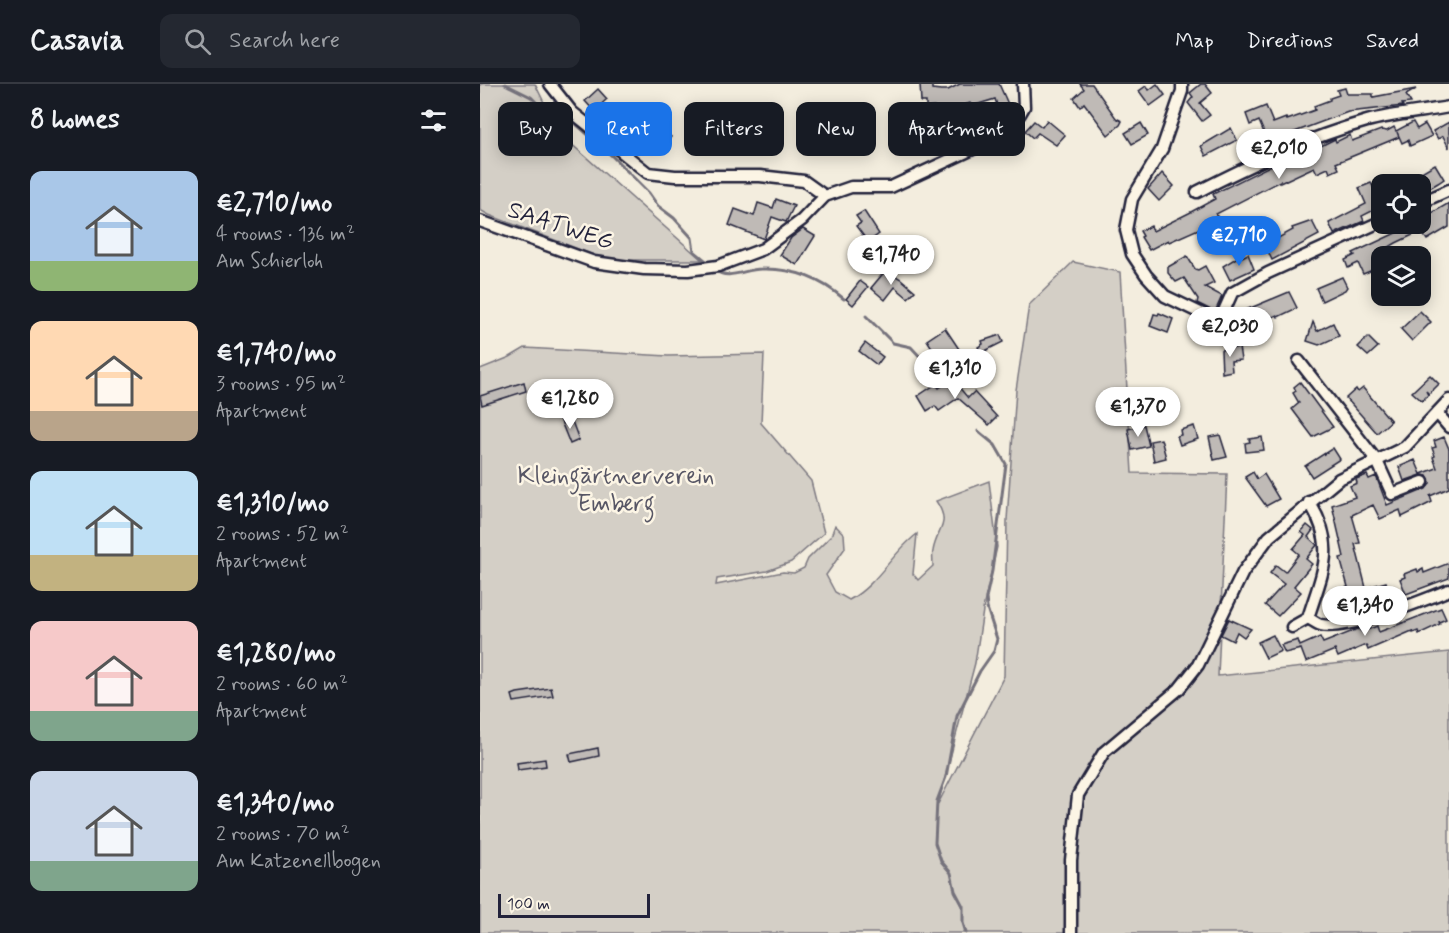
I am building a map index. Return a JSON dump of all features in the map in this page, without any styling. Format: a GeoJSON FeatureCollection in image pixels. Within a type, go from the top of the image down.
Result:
{"type":"FeatureCollection","features":[{"type":"Feature","properties":{"kind":"street"},"geometry":{"type":"LineString","coordinates":[[550,84],[572,112],[648,172],[675,176],[760,176],[804,181],[825,196]]}},
{"type":"Feature","properties":{"kind":"street","name":"SAATWEG"},"geometry":{"type":"LineString","coordinates":[[480,221],[594,262],[644,269],[718,266],[763,249],[802,220],[825,196],[851,187],[891,187],[999,137],[1014,124],[1024,107],[1023,84]]}},
{"type":"Feature","properties":{"kind":"street"},"geometry":{"type":"LineString","coordinates":[[1182,84],[1182,91],[1162,149],[1132,199],[1126,230],[1132,254],[1146,275],[1165,296],[1219,322],[1232,293],[1268,273],[1371,226]]}},
{"type":"Feature","properties":{"kind":"street"},"geometry":{"type":"LineString","coordinates":[[1197,192],[1265,157],[1326,134],[1369,121],[1449,107]]}},
{"type":"Feature","properties":{"kind":"street"},"geometry":{"type":"LineString","coordinates":[[1431,198],[1449,190]]}},
{"type":"Feature","properties":{"kind":"street"},"geometry":{"type":"LineString","coordinates":[[1299,361],[1377,461],[1392,495],[1423,482]]}},
{"type":"Feature","properties":{"kind":"street"},"geometry":{"type":"LineString","coordinates":[[1071,933],[1071,860],[1078,795],[1104,752],[1179,689],[1198,665],[1229,597],[1249,561],[1275,531],[1339,479],[1405,447],[1449,400]]}},
{"type":"Feature","properties":{"kind":"street"},"geometry":{"type":"LineString","coordinates":[[1437,413],[1449,427]]}},
{"type":"Feature","properties":{"kind":"street"},"geometry":{"type":"LineString","coordinates":[[1292,627],[1308,618],[1327,559],[1323,533],[1309,502]]}},
{"type":"Feature","properties":{"kind":"street"},"geometry":{"type":"LineString","coordinates":[[1308,618],[1322,625],[1354,622],[1412,605],[1449,590]]}},
{"type":"Feature","properties":{"kind":"green space"},"geometry":{"type":"Polygon","coordinates":[[[480,84],[535,84],[544,102],[498,102],[498,156],[573,156],[573,145],[702,260],[607,260],[480,210],[480,84]]]}},
{"type":"Feature","properties":{"kind":"green space","name":"Kleingärtnerverein Emberg"},"geometry":{"type":"Polygon","coordinates":[[[1073,262],[1120,272],[1132,473],[1227,474],[1218,676],[1449,652],[1449,933],[480,933],[480,369],[510,357],[525,348],[668,356],[764,354],[761,423],[811,481],[824,533],[791,562],[767,571],[717,579],[716,585],[783,572],[794,573],[804,568],[808,559],[831,536],[835,525],[844,534],[845,548],[826,575],[835,592],[849,600],[859,594],[917,534],[913,574],[918,580],[933,566],[933,551],[943,521],[941,509],[936,501],[989,481],[997,547],[984,604],[975,663],[938,804],[1004,676],[1007,520],[1016,390],[1029,305],[1073,262]]]}},
{"type":"Feature","properties":{"kind":"building"},"geometry":{"type":"Polygon","coordinates":[[[920,84],[932,84],[932,89],[948,90],[960,84],[999,84],[1007,102],[996,102],[995,99],[985,102],[921,102],[920,84]]]}},
{"type":"Feature","properties":{"kind":"building"},"geometry":{"type":"Polygon","coordinates":[[[1080,84],[1092,84],[1116,118],[1122,121],[1108,135],[1084,103],[1080,107],[1074,98],[1084,89],[1080,84]]]}},
{"type":"Feature","properties":{"kind":"building"},"geometry":{"type":"Polygon","coordinates":[[[1157,84],[1165,95],[1150,106],[1139,91],[1146,86],[1149,90],[1157,84]]]}},
{"type":"Feature","properties":{"kind":"building"},"geometry":{"type":"Polygon","coordinates":[[[1201,84],[1205,84],[1212,93],[1200,103],[1210,115],[1202,121],[1188,103],[1193,97],[1190,93],[1201,84]]]}},
{"type":"Feature","properties":{"kind":"building"},"geometry":{"type":"Polygon","coordinates":[[[1345,88],[1347,94],[1373,94],[1373,97],[1416,89],[1406,95],[1411,103],[1402,104],[1403,106],[1348,112],[1268,142],[1259,121],[1250,125],[1246,114],[1266,106],[1273,123],[1286,118],[1287,120],[1315,110],[1314,106],[1339,95],[1337,90],[1345,88]]]}},
{"type":"Feature","properties":{"kind":"building"},"geometry":{"type":"Polygon","coordinates":[[[598,89],[607,99],[604,102],[585,101],[598,89]]]}},
{"type":"Feature","properties":{"kind":"building"},"geometry":{"type":"Polygon","coordinates":[[[1047,120],[1065,135],[1056,145],[1038,133],[1033,138],[1025,131],[1034,121],[1042,127],[1047,120]]]}},
{"type":"Feature","properties":{"kind":"building"},"geometry":{"type":"Polygon","coordinates":[[[1413,122],[1417,129],[1425,124],[1432,136],[1410,146],[1408,140],[1402,143],[1397,132],[1399,137],[1336,163],[1339,169],[1330,173],[1328,168],[1317,173],[1314,167],[1280,183],[1280,181],[1216,214],[1219,220],[1169,242],[1168,240],[1149,250],[1141,237],[1143,236],[1140,231],[1151,226],[1153,231],[1189,213],[1215,199],[1213,194],[1284,159],[1286,163],[1335,139],[1336,142],[1350,135],[1352,141],[1394,127],[1396,131],[1413,122]]]}},
{"type":"Feature","properties":{"kind":"building"},"geometry":{"type":"Polygon","coordinates":[[[1449,122],[1449,148],[1443,136],[1438,139],[1433,131],[1449,122]]]}},
{"type":"Feature","properties":{"kind":"building"},"geometry":{"type":"Polygon","coordinates":[[[1141,123],[1148,135],[1132,144],[1125,133],[1141,123]]]}},
{"type":"Feature","properties":{"kind":"building"},"geometry":{"type":"Polygon","coordinates":[[[1231,128],[1237,140],[1206,156],[1201,146],[1231,128]]]}},
{"type":"Feature","properties":{"kind":"building"},"geometry":{"type":"Polygon","coordinates":[[[1435,164],[1444,179],[1431,187],[1431,174],[1418,174],[1435,164]]]}},
{"type":"Feature","properties":{"kind":"building"},"geometry":{"type":"Polygon","coordinates":[[[1162,173],[1174,186],[1159,201],[1148,189],[1162,173]]]}},
{"type":"Feature","properties":{"kind":"building"},"geometry":{"type":"Polygon","coordinates":[[[1371,183],[1371,212],[1362,216],[1364,221],[1334,234],[1329,223],[1366,204],[1359,188],[1371,183]]]}},
{"type":"Feature","properties":{"kind":"building"},"geometry":{"type":"Polygon","coordinates":[[[776,199],[794,206],[786,222],[772,217],[764,239],[729,225],[735,209],[754,216],[758,203],[773,208],[776,199]]]}},
{"type":"Feature","properties":{"kind":"building"},"geometry":{"type":"Polygon","coordinates":[[[1449,203],[1449,227],[1427,240],[1423,234],[1431,234],[1431,214],[1449,203]]]}},
{"type":"Feature","properties":{"kind":"building"},"geometry":{"type":"Polygon","coordinates":[[[864,211],[879,234],[868,242],[856,226],[861,223],[856,216],[864,211]]]}},
{"type":"Feature","properties":{"kind":"building"},"geometry":{"type":"Polygon","coordinates":[[[1312,221],[1319,235],[1272,260],[1265,245],[1293,230],[1292,228],[1312,221]]]}},
{"type":"Feature","properties":{"kind":"building"},"geometry":{"type":"Polygon","coordinates":[[[803,229],[815,236],[797,265],[780,255],[791,238],[803,229]]]}},
{"type":"Feature","properties":{"kind":"building"},"geometry":{"type":"Polygon","coordinates":[[[1394,234],[1415,234],[1391,246],[1371,246],[1371,271],[1363,274],[1358,263],[1348,268],[1345,260],[1355,255],[1353,253],[1394,234]]]}},
{"type":"Feature","properties":{"kind":"building"},"geometry":{"type":"Polygon","coordinates":[[[1248,254],[1254,269],[1230,280],[1223,266],[1241,255],[1242,257],[1248,254]]]}},
{"type":"Feature","properties":{"kind":"building"},"geometry":{"type":"Polygon","coordinates":[[[1187,256],[1195,269],[1198,270],[1205,266],[1214,283],[1205,287],[1222,296],[1215,312],[1197,303],[1198,299],[1184,278],[1176,282],[1168,273],[1168,267],[1187,256]]]}},
{"type":"Feature","properties":{"kind":"building"},"geometry":{"type":"Polygon","coordinates":[[[886,270],[915,291],[908,298],[895,287],[885,300],[871,288],[886,270]]]}},
{"type":"Feature","properties":{"kind":"building"},"geometry":{"type":"Polygon","coordinates":[[[1342,277],[1347,287],[1345,290],[1322,301],[1316,288],[1342,277]]]}},
{"type":"Feature","properties":{"kind":"building"},"geometry":{"type":"Polygon","coordinates":[[[860,281],[868,287],[853,305],[846,299],[860,281]]]}},
{"type":"Feature","properties":{"kind":"building"},"geometry":{"type":"Polygon","coordinates":[[[1289,292],[1297,308],[1278,317],[1277,315],[1248,326],[1241,312],[1289,292]]]}},
{"type":"Feature","properties":{"kind":"building"},"geometry":{"type":"Polygon","coordinates":[[[1420,311],[1431,322],[1412,341],[1401,329],[1420,311]]]}},
{"type":"Feature","properties":{"kind":"building"},"geometry":{"type":"Polygon","coordinates":[[[1159,313],[1173,319],[1168,333],[1150,326],[1154,314],[1159,313]]]}},
{"type":"Feature","properties":{"kind":"building"},"geometry":{"type":"Polygon","coordinates":[[[1313,322],[1317,331],[1333,323],[1339,336],[1319,345],[1307,341],[1313,322]]]}},
{"type":"Feature","properties":{"kind":"building"},"geometry":{"type":"Polygon","coordinates":[[[945,328],[971,367],[952,379],[927,340],[945,328]]]}},
{"type":"Feature","properties":{"kind":"building"},"geometry":{"type":"Polygon","coordinates":[[[1000,335],[1003,342],[981,353],[978,347],[983,344],[982,341],[1000,335]]]}},
{"type":"Feature","properties":{"kind":"building"},"geometry":{"type":"Polygon","coordinates":[[[1368,337],[1378,347],[1368,356],[1358,347],[1368,337]]]}},
{"type":"Feature","properties":{"kind":"building"},"geometry":{"type":"Polygon","coordinates":[[[865,343],[883,357],[877,365],[859,351],[865,343]]]}},
{"type":"Feature","properties":{"kind":"building"},"geometry":{"type":"Polygon","coordinates":[[[1239,347],[1241,360],[1231,361],[1232,371],[1222,373],[1221,350],[1239,347]]]}},
{"type":"Feature","properties":{"kind":"building"},"geometry":{"type":"Polygon","coordinates":[[[1430,375],[1439,384],[1429,394],[1426,391],[1428,395],[1422,401],[1412,392],[1430,375]]]}},
{"type":"Feature","properties":{"kind":"building"},"geometry":{"type":"Polygon","coordinates":[[[952,379],[968,398],[974,392],[997,417],[989,425],[958,398],[939,411],[935,406],[927,411],[918,396],[936,384],[939,388],[952,379]]]}},
{"type":"Feature","properties":{"kind":"building"},"geometry":{"type":"Polygon","coordinates":[[[524,382],[526,391],[482,405],[480,396],[524,382]]]}},
{"type":"Feature","properties":{"kind":"building"},"geometry":{"type":"Polygon","coordinates":[[[1300,382],[1333,427],[1313,437],[1292,409],[1299,403],[1293,393],[1296,391],[1294,387],[1300,382]]]}},
{"type":"Feature","properties":{"kind":"building"},"geometry":{"type":"Polygon","coordinates":[[[1363,388],[1391,421],[1377,433],[1346,398],[1356,389],[1358,392],[1363,388]]]}},
{"type":"Feature","properties":{"kind":"building"},"geometry":{"type":"Polygon","coordinates":[[[570,416],[579,440],[570,444],[560,419],[570,416]]]}},
{"type":"Feature","properties":{"kind":"building"},"geometry":{"type":"Polygon","coordinates":[[[1144,425],[1149,446],[1132,450],[1128,429],[1144,425]]]}},
{"type":"Feature","properties":{"kind":"building"},"geometry":{"type":"Polygon","coordinates":[[[1194,426],[1198,439],[1180,445],[1177,436],[1181,435],[1180,430],[1194,426]]]}},
{"type":"Feature","properties":{"kind":"building"},"geometry":{"type":"Polygon","coordinates":[[[1220,435],[1227,457],[1214,460],[1209,437],[1220,435]]]}},
{"type":"Feature","properties":{"kind":"building"},"geometry":{"type":"Polygon","coordinates":[[[1262,437],[1264,450],[1246,452],[1245,443],[1250,442],[1249,439],[1262,437]]]}},
{"type":"Feature","properties":{"kind":"building"},"geometry":{"type":"Polygon","coordinates":[[[1444,437],[1449,449],[1449,488],[1430,496],[1432,502],[1402,517],[1400,510],[1380,519],[1373,505],[1352,515],[1360,543],[1355,544],[1366,588],[1386,582],[1390,599],[1370,604],[1369,598],[1339,605],[1335,590],[1348,587],[1340,558],[1344,557],[1332,505],[1355,497],[1350,486],[1357,483],[1356,479],[1367,475],[1369,479],[1376,476],[1387,505],[1426,489],[1430,483],[1427,476],[1421,475],[1404,481],[1399,467],[1415,460],[1421,474],[1437,468],[1432,448],[1436,447],[1434,441],[1444,437]]]}},
{"type":"Feature","properties":{"kind":"building"},"geometry":{"type":"Polygon","coordinates":[[[1161,439],[1166,458],[1154,461],[1150,441],[1161,439]]]}},
{"type":"Feature","properties":{"kind":"building"},"geometry":{"type":"Polygon","coordinates":[[[1333,448],[1340,459],[1312,477],[1305,466],[1333,448]]]}},
{"type":"Feature","properties":{"kind":"building"},"geometry":{"type":"Polygon","coordinates":[[[1253,472],[1257,479],[1264,474],[1279,499],[1266,506],[1245,477],[1253,472]]]}},
{"type":"Feature","properties":{"kind":"building"},"geometry":{"type":"Polygon","coordinates":[[[1307,525],[1313,530],[1308,537],[1317,545],[1306,559],[1312,564],[1294,586],[1301,592],[1278,616],[1265,605],[1284,584],[1270,573],[1276,565],[1285,572],[1299,554],[1293,549],[1305,535],[1301,532],[1307,525]]]}},
{"type":"Feature","properties":{"kind":"building"},"geometry":{"type":"Polygon","coordinates":[[[1449,563],[1449,578],[1406,594],[1400,579],[1405,577],[1404,574],[1417,569],[1418,572],[1423,569],[1424,573],[1449,563]]]}},
{"type":"Feature","properties":{"kind":"building"},"geometry":{"type":"Polygon","coordinates":[[[1441,608],[1446,619],[1419,634],[1418,631],[1413,633],[1412,631],[1368,650],[1366,645],[1338,657],[1335,650],[1306,662],[1301,649],[1285,653],[1281,645],[1298,640],[1300,646],[1320,637],[1323,643],[1358,629],[1362,632],[1377,626],[1379,632],[1441,608]]]}},
{"type":"Feature","properties":{"kind":"building"},"geometry":{"type":"Polygon","coordinates":[[[1229,619],[1251,629],[1244,637],[1237,632],[1233,641],[1221,635],[1229,619]]]}},
{"type":"Feature","properties":{"kind":"building"},"geometry":{"type":"Polygon","coordinates":[[[1273,635],[1281,651],[1266,658],[1258,642],[1273,635]]]}},
{"type":"Feature","properties":{"kind":"building"},"geometry":{"type":"Polygon","coordinates":[[[551,688],[553,696],[514,702],[512,695],[517,693],[551,688]]]}},
{"type":"Feature","properties":{"kind":"building"},"geometry":{"type":"Polygon","coordinates":[[[598,748],[599,756],[571,762],[569,754],[598,748]]]}},
{"type":"Feature","properties":{"kind":"building"},"geometry":{"type":"Polygon","coordinates":[[[545,759],[546,766],[518,770],[517,763],[545,759]]]}},
{"type":"Feature","properties":{"kind":"waterway"},"geometry":{"type":"LineString","coordinates":[[505,84],[531,97],[540,106],[559,109],[613,157],[649,193],[658,206],[674,218],[692,238],[694,251],[711,265]]}},
{"type":"Feature","properties":{"kind":"waterway"},"geometry":{"type":"LineString","coordinates":[[715,270],[731,275],[755,269],[784,270],[816,280],[844,299]]}},
{"type":"Feature","properties":{"kind":"waterway"},"geometry":{"type":"LineString","coordinates":[[866,316],[893,343],[911,347],[939,377]]}},
{"type":"Feature","properties":{"kind":"waterway"},"geometry":{"type":"LineString","coordinates":[[966,933],[963,923],[963,906],[955,891],[951,873],[941,861],[935,843],[937,801],[946,777],[957,716],[980,671],[994,651],[997,639],[986,598],[992,571],[1006,464],[995,445],[978,431]]}}]}
